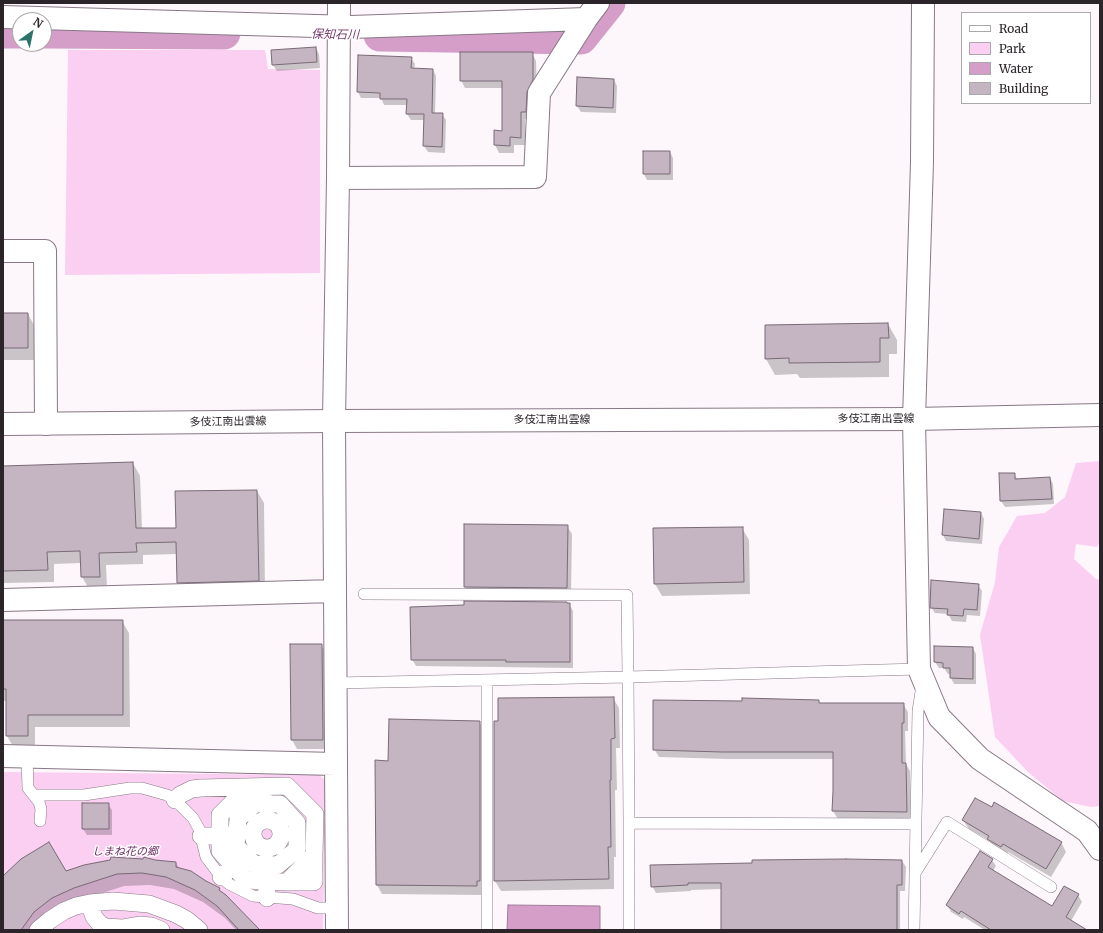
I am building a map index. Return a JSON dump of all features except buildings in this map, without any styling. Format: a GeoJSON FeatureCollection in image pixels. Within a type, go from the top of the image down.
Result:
{"type":"FeatureCollection","features":[{"type":"Feature","properties":{"kind":"street"},"geometry":{"type":"LineString","coordinates":[[337,930],[334,421],[339,3]]}},
{"type":"Feature","properties":{"kind":"street"},"geometry":{"type":"LineString","coordinates":[[923,3],[922,162],[914,419],[921,675],[939,717],[980,759],[1087,832],[1100,849]]}},
{"type":"Feature","properties":{"kind":"street"},"geometry":{"type":"LineString","coordinates":[[3,16],[33,10],[339,26],[590,8]]}},
{"type":"Feature","properties":{"kind":"street"},"geometry":{"type":"LineString","coordinates":[[338,178],[535,177],[539,93],[590,8]]}},
{"type":"Feature","properties":{"kind":"street"},"geometry":{"type":"LineString","coordinates":[[3,251],[45,251],[46,424]]}},
{"type":"Feature","properties":{"kind":"street","name":"多伎江南出雲線"},"geometry":{"type":"LineString","coordinates":[[3,424],[914,419],[1100,415]]}},
{"type":"Feature","properties":{"kind":"street"},"geometry":{"type":"LineString","coordinates":[[3,600],[335,591]]}},
{"type":"Feature","properties":{"kind":"street"},"geometry":{"type":"LineString","coordinates":[[3,756],[335,764]]}},
{"type":"Feature","properties":{"kind":"street"},"geometry":{"type":"LineString","coordinates":[[175,800],[192,789],[287,786],[315,814],[220,851],[246,880],[287,882],[314,882],[314,855]]}},
{"type":"Feature","properties":{"kind":"street"},"geometry":{"type":"LineString","coordinates":[[221,787],[220,815],[314,855]]}},
{"type":"Feature","properties":{"kind":"street"},"geometry":{"type":"LineString","coordinates":[[266,787],[263,833],[267,898]]}},
{"type":"Feature","properties":{"kind":"street"},"geometry":{"type":"LineString","coordinates":[[266,787],[246,789],[263,833],[300,870]]}},
{"type":"Feature","properties":{"kind":"street"},"geometry":{"type":"LineString","coordinates":[[221,877],[263,833],[302,801]]}},
{"type":"Feature","properties":{"kind":"street"},"geometry":{"type":"LineString","coordinates":[[201,836],[263,833]]}},
{"type":"Feature","properties":{"kind":"street"},"geometry":{"type":"LineString","coordinates":[[287,882],[314,855]]}},
{"type":"Feature","properties":{"kind":"street"},"geometry":{"type":"LineString","coordinates":[[38,930],[64,911],[76,906],[113,901],[149,904],[176,914],[187,920],[199,930]]}},
{"type":"Feature","properties":{"kind":"street"},"geometry":{"type":"LineString","coordinates":[[90,906],[94,917],[100,924],[106,927],[122,928],[139,925],[151,926],[161,930]]}},
{"type":"Feature","properties":{"kind":"lane"},"geometry":{"type":"LineString","coordinates":[[364,594],[627,596],[629,930]]}},
{"type":"Feature","properties":{"kind":"lane"},"geometry":{"type":"LineString","coordinates":[[335,683],[628,677],[921,675],[918,712],[914,930]]}},
{"type":"Feature","properties":{"kind":"lane"},"geometry":{"type":"LineString","coordinates":[[487,680],[487,930]]}},
{"type":"Feature","properties":{"kind":"lane"},"geometry":{"type":"LineString","coordinates":[[27,756],[28,788],[39,802],[41,809],[40,821]]}},
{"type":"Feature","properties":{"kind":"lane"},"geometry":{"type":"LineString","coordinates":[[34,795],[84,795],[130,788],[156,791],[167,795],[175,800],[193,818],[199,828],[206,856],[221,877],[240,890],[253,896],[293,899],[318,908],[337,908]]}},
{"type":"Feature","properties":{"kind":"lane"},"geometry":{"type":"LineString","coordinates":[[915,873],[947,822],[1051,887]]}},
{"type":"Feature","properties":{"kind":"lane"},"geometry":{"type":"LineString","coordinates":[[629,824],[916,824]]}},
{"type":"Feature","properties":{"kind":"green space"},"geometry":{"type":"Polygon","coordinates":[[[68,50],[265,50],[268,69],[320,70],[320,273],[65,275],[68,50]]]}},
{"type":"Feature","properties":{"kind":"green space"},"geometry":{"type":"Polygon","coordinates":[[[1100,461],[1100,541],[1097,547],[1076,544],[1074,559],[1096,579],[1100,580],[1100,806],[1091,807],[1063,801],[1028,772],[995,737],[980,635],[995,582],[999,547],[1017,516],[1045,513],[1065,497],[1076,463],[1100,461]]]}},
{"type":"Feature","properties":{"kind":"green space","name":"しまね花の郷"},"geometry":{"type":"Polygon","coordinates":[[[3,772],[320,775],[326,781],[323,930],[3,930],[3,772]]]}},
{"type":"Feature","properties":{"kind":"water"},"geometry":{"type":"Polygon","coordinates":[[[508,905],[600,906],[600,930],[507,930],[508,905]]]}},
{"type":"Feature","properties":{"kind":"waterway","name":"保知石川"},"geometry":{"type":"LineString","coordinates":[[380,35],[581,38],[609,3]]}},
{"type":"Feature","properties":{"kind":"waterway","name":"保知石川"},"geometry":{"type":"LineString","coordinates":[[3,32],[12,32]]}},
{"type":"Feature","properties":{"kind":"waterway","name":"保知石川"},"geometry":{"type":"LineString","coordinates":[[52,32],[224,33]]}}]}
